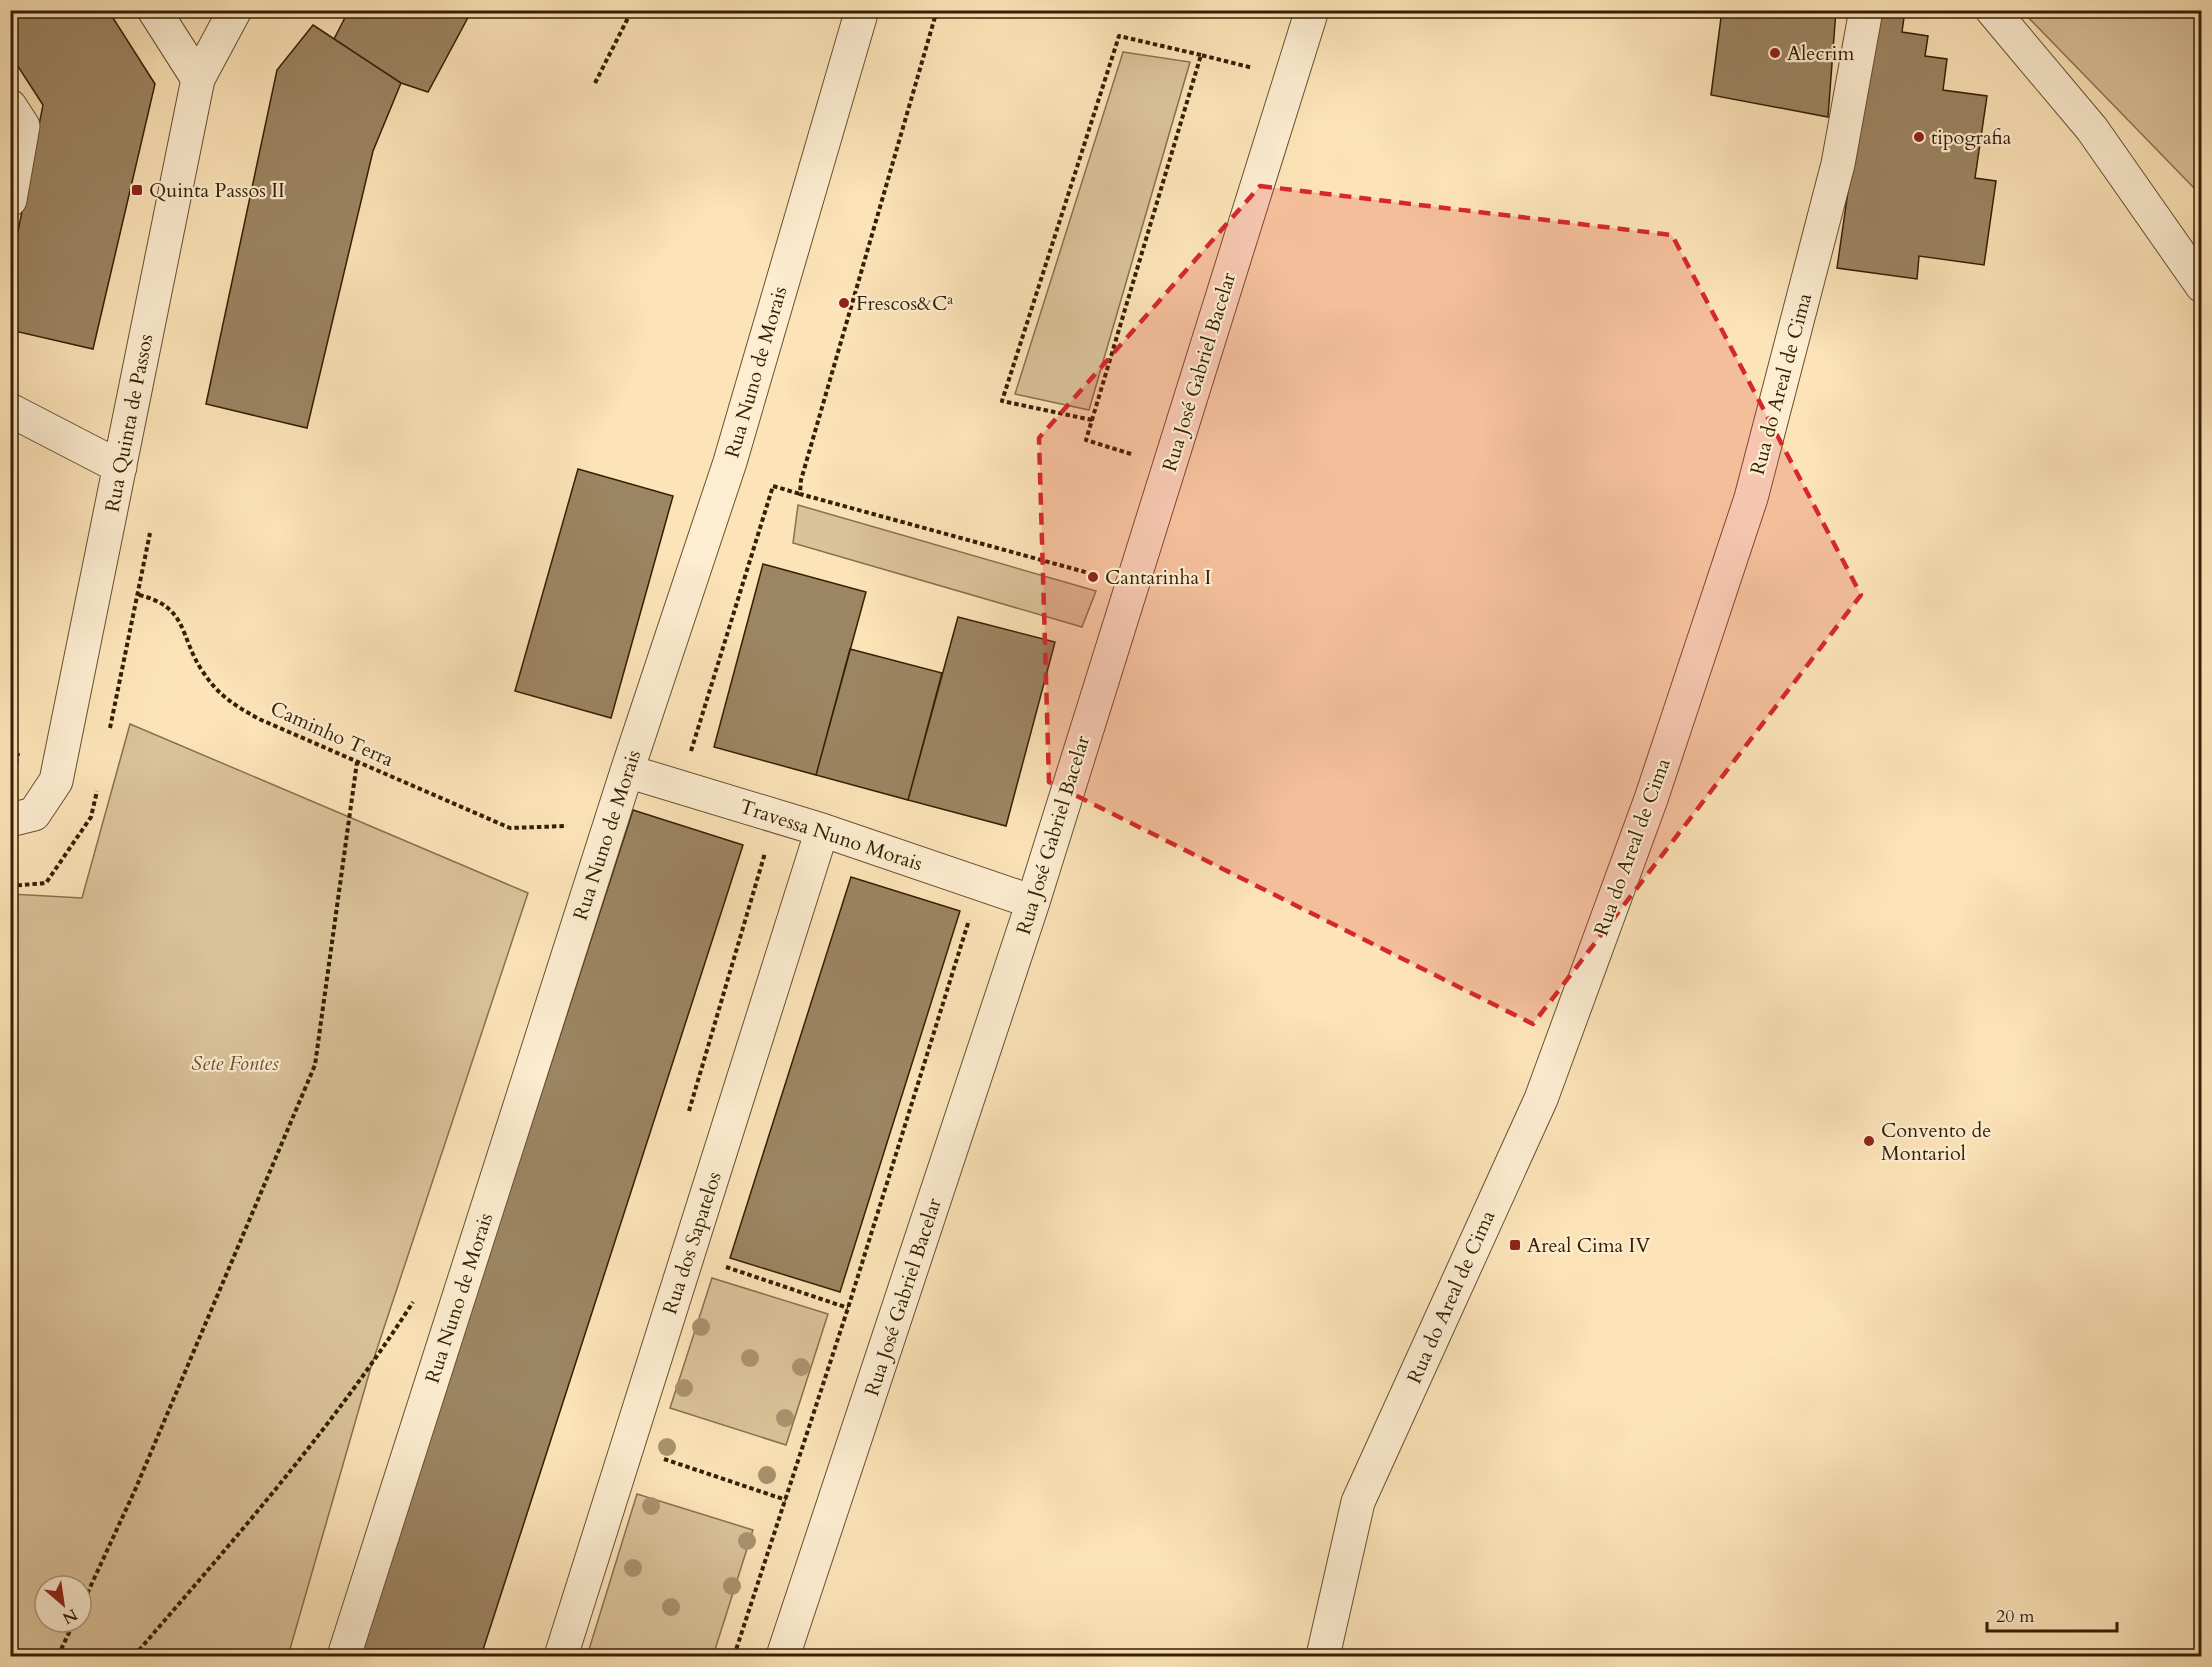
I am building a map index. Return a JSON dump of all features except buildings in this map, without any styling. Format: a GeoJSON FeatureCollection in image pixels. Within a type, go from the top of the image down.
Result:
{"type":"FeatureCollection","features":[{"type":"Feature","properties":{"kind":"street"},"geometry":{"type":"LineString","coordinates":[[154,10],[198,79]]}},
{"type":"Feature","properties":{"kind":"street","name":"Rua Quinta de Passos"},"geometry":{"type":"LineString","coordinates":[[10,820],[34,814],[56,781],[198,79],[235,10]]}},
{"type":"Feature","properties":{"kind":"street","name":"Rua Nuno de Morais"},"geometry":{"type":"LineString","coordinates":[[344,1656],[627,771],[730,462],[862,10]]}},
{"type":"Feature","properties":{"kind":"street","name":"Rua José Gabriel Bacelar"},"geometry":{"type":"LineString","coordinates":[[783,1656],[1033,902],[1312,10]]}},
{"type":"Feature","properties":{"kind":"street","name":"Rua do Areal de Cima"},"geometry":{"type":"LineString","coordinates":[[1323,1656],[1358,1502],[1540,1099],[1651,799],[1743,520],[1838,164],[1866,10]]}},
{"type":"Feature","properties":{"kind":"street"},"geometry":{"type":"LineString","coordinates":[[1992,10],[2092,129],[2202,286]]}},
{"type":"Feature","properties":{"kind":"street"},"geometry":{"type":"LineString","coordinates":[[10,106],[23,126],[10,200]]}},
{"type":"Feature","properties":{"kind":"street"},"geometry":{"type":"LineString","coordinates":[[10,410],[120,467]]}},
{"type":"Feature","properties":{"kind":"street","name":"Travessa Nuno Morais"},"geometry":{"type":"LineString","coordinates":[[627,771],[822,830],[1033,902]]}},
{"type":"Feature","properties":{"kind":"street","name":"Rua dos Sapatelos"},"geometry":{"type":"LineString","coordinates":[[561,1656],[822,830]]}},
{"type":"Feature","properties":{"kind":"path"},"geometry":{"type":"LineString","coordinates":[[595,83],[632,10]]}},
{"type":"Feature","properties":{"kind":"path"},"geometry":{"type":"LineString","coordinates":[[800,494],[801,480],[937,10]]}},
{"type":"Feature","properties":{"kind":"path"},"geometry":{"type":"LineString","coordinates":[[1092,420],[1002,401],[1119,36],[1253,68],[1256,58]]}},
{"type":"Feature","properties":{"kind":"path"},"geometry":{"type":"LineString","coordinates":[[1136,455],[1086,440],[1201,55]]}},
{"type":"Feature","properties":{"kind":"path"},"geometry":{"type":"LineString","coordinates":[[697,761],[691,753],[773,486],[1101,577]]}},
{"type":"Feature","properties":{"kind":"path","name":"Caminho Terra"},"geometry":{"type":"LineString","coordinates":[[139,595],[157,599],[173,611],[202,670],[226,700],[259,719],[510,828],[563,827]]}},
{"type":"Feature","properties":{"kind":"path"},"geometry":{"type":"LineString","coordinates":[[93,1581],[140,1480],[315,1065],[357,762]]}},
{"type":"Feature","properties":{"kind":"path"},"geometry":{"type":"LineString","coordinates":[[734,1656],[848,1308],[970,919]]}},
{"type":"Feature","properties":{"kind":"path"},"geometry":{"type":"LineString","coordinates":[[723,1266],[848,1308]]}},
{"type":"Feature","properties":{"kind":"path"},"geometry":{"type":"LineString","coordinates":[[134,1656],[283,1481],[371,1367],[416,1299]]}},
{"type":"Feature","properties":{"kind":"path"},"geometry":{"type":"LineString","coordinates":[[661,1458],[786,1500]]}},
{"type":"Feature","properties":{"kind":"path"},"geometry":{"type":"LineString","coordinates":[[58,1656],[68,1634]]}},
{"type":"Feature","properties":{"kind":"highlighted area"},"geometry":{"type":"Polygon","coordinates":[[[1260,186],[1672,235],[1861,595],[1533,1024],[1049,782],[1039,438],[1260,186]]]}},
{"type":"Feature","properties":{"kind":"green space"},"geometry":{"type":"Polygon","coordinates":[[[2022,11],[2201,11],[2202,171],[2194,188],[2022,11]]]}},
{"type":"Feature","properties":{"kind":"green space"},"geometry":{"type":"Polygon","coordinates":[[[1123,52],[1190,62],[1089,410],[1015,394],[1123,52]]]}},
{"type":"Feature","properties":{"kind":"green space"},"geometry":{"type":"Polygon","coordinates":[[[798,505],[1096,591],[1082,627],[793,543],[798,505]]]}},
{"type":"Feature","properties":{"kind":"green space","name":"Sete Fontes"},"geometry":{"type":"Polygon","coordinates":[[[130,724],[528,893],[371,1367],[288,1656],[11,1656],[11,894],[82,898],[130,724]]]}},
{"type":"Feature","properties":{"kind":"green space"},"geometry":{"type":"Polygon","coordinates":[[[712,1278],[828,1314],[786,1445],[670,1408],[712,1278]]]}},
{"type":"Feature","properties":{"kind":"green space"},"geometry":{"type":"Polygon","coordinates":[[[637,1494],[753,1530],[713,1656],[587,1656],[637,1494]]]}},
{"type":"Feature","properties":{"kind":"place","name":"Alecrim"},"geometry":{"type":"Point","coordinates":[1775,53]}},
{"type":"Feature","properties":{"kind":"place","name":"tipografia"},"geometry":{"type":"Point","coordinates":[1919,137]}},
{"type":"Feature","properties":{"kind":"place","name":"Quinta Passos II"},"geometry":{"type":"Point","coordinates":[137,190]}},
{"type":"Feature","properties":{"kind":"place","name":"Frescos&Cª"},"geometry":{"type":"Point","coordinates":[844,303]}},
{"type":"Feature","properties":{"kind":"place","name":"Cantarinha I"},"geometry":{"type":"Point","coordinates":[1093,577]}},
{"type":"Feature","properties":{"kind":"place","name":"Convento de Montariol"},"geometry":{"type":"Point","coordinates":[1869,1141]}},
{"type":"Feature","properties":{"kind":"place","name":"Areal Cima IV"},"geometry":{"type":"Point","coordinates":[1515,1245]}}]}
